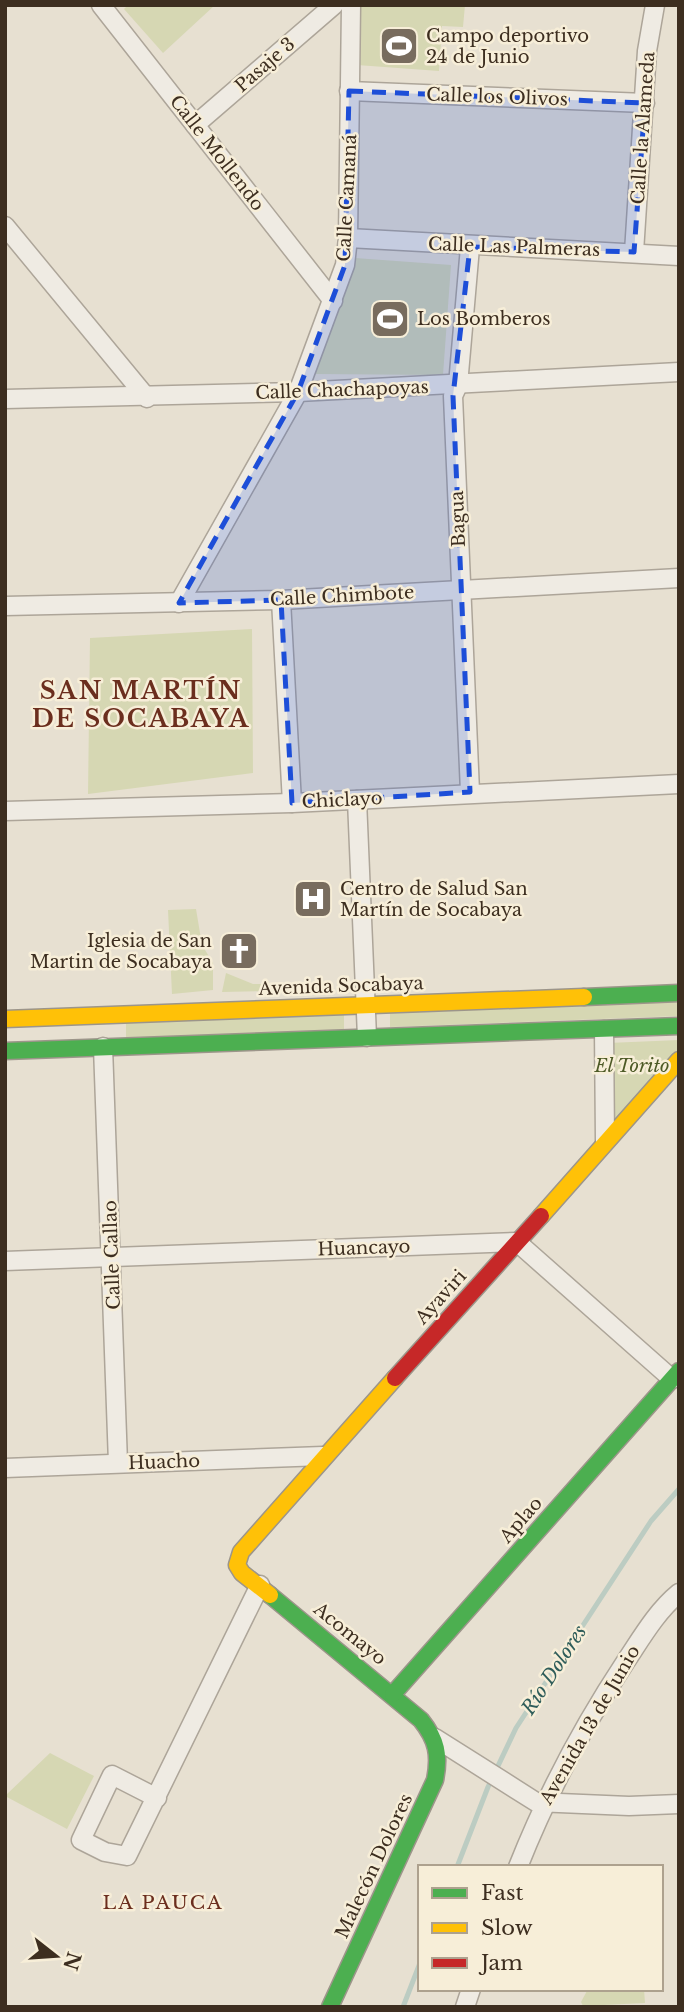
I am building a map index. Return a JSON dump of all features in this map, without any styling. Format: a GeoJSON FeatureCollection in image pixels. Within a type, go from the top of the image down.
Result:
{"type":"FeatureCollection","features":[{"type":"Feature","properties":{"kind":"street","name":"Calle Mollendo"},"geometry":{"type":"LineString","coordinates":[[101,5],[333,301]]}},
{"type":"Feature","properties":{"kind":"street","name":"Pasaje 3"},"geometry":{"type":"LineString","coordinates":[[195,125],[334,5]]}},
{"type":"Feature","properties":{"kind":"street","name":"Calle Camaná"},"geometry":{"type":"LineString","coordinates":[[179,603],[298,392],[345,265],[348,238],[351,5]]}},
{"type":"Feature","properties":{"kind":"street","name":"Calle la Alameda"},"geometry":{"type":"LineString","coordinates":[[634,252],[647,51],[654,5]]}},
{"type":"Feature","properties":{"kind":"street","name":"Calle los Olivos"},"geometry":{"type":"LineString","coordinates":[[349,91],[645,103]]}},
{"type":"Feature","properties":{"kind":"street"},"geometry":{"type":"LineString","coordinates":[[5,226],[148,398]]}},
{"type":"Feature","properties":{"kind":"street","name":"Calle Las Palmeras"},"geometry":{"type":"LineString","coordinates":[[348,238],[470,247],[679,256]]}},
{"type":"Feature","properties":{"kind":"street","name":"Bagua"},"geometry":{"type":"LineString","coordinates":[[470,247],[458,385],[453,396],[470,792]]}},
{"type":"Feature","properties":{"kind":"street","name":"Calle Chachapoyas"},"geometry":{"type":"LineString","coordinates":[[5,399],[148,398],[298,392],[679,372]]}},
{"type":"Feature","properties":{"kind":"street","name":"Calle Chimbote"},"geometry":{"type":"LineString","coordinates":[[5,606],[281,600],[679,578]]}},
{"type":"Feature","properties":{"kind":"street"},"geometry":{"type":"LineString","coordinates":[[281,600],[292,803]]}},
{"type":"Feature","properties":{"kind":"street","name":"Chiclayo"},"geometry":{"type":"LineString","coordinates":[[5,811],[292,803],[470,792],[679,784]]}},
{"type":"Feature","properties":{"kind":"street"},"geometry":{"type":"LineString","coordinates":[[357,800],[367,1037]]}},
{"type":"Feature","properties":{"kind":"street","name":"Avenida Socabaya"},"geometry":{"type":"LineString","coordinates":[[5,1019],[679,993]]}},
{"type":"Feature","properties":{"kind":"street"},"geometry":{"type":"LineString","coordinates":[[5,1051],[679,1026]]}},
{"type":"Feature","properties":{"kind":"street"},"geometry":{"type":"LineString","coordinates":[[604,1030],[605,1142]]}},
{"type":"Feature","properties":{"kind":"street","name":"Calle Callao"},"geometry":{"type":"LineString","coordinates":[[103,1046],[118,1463]]}},
{"type":"Feature","properties":{"kind":"street","name":"Ayaviri"},"geometry":{"type":"LineString","coordinates":[[237,1565],[241,1552],[323,1456],[679,1059]]}},
{"type":"Feature","properties":{"kind":"street"},"geometry":{"type":"LineString","coordinates":[[517,1242],[675,1375]]}},
{"type":"Feature","properties":{"kind":"street","name":"Huancayo"},"geometry":{"type":"LineString","coordinates":[[5,1261],[517,1242]]}},
{"type":"Feature","properties":{"kind":"street","name":"Aplao"},"geometry":{"type":"LineString","coordinates":[[393,1694],[675,1375]]}},
{"type":"Feature","properties":{"kind":"street","name":"Huacho"},"geometry":{"type":"LineString","coordinates":[[5,1468],[323,1456]]}},
{"type":"Feature","properties":{"kind":"street","name":"Acomayo"},"geometry":{"type":"LineString","coordinates":[[237,1565],[242,1573],[393,1694],[435,1738]]}},
{"type":"Feature","properties":{"kind":"street"},"geometry":{"type":"LineString","coordinates":[[157,1798],[112,1775],[81,1840],[105,1852],[127,1856],[157,1798],[260,1585]]}},
{"type":"Feature","properties":{"kind":"street","name":"Avenida 13 de Junio"},"geometry":{"type":"LineString","coordinates":[[519,1865],[536,1800],[605,1693],[676,1601]]}},
{"type":"Feature","properties":{"kind":"street"},"geometry":{"type":"LineString","coordinates":[[435,1738],[536,1800],[679,1804]]}},
{"type":"Feature","properties":{"kind":"street","name":"Malecón Dolores"},"geometry":{"type":"LineString","coordinates":[[330,2007],[435,1780],[439,1761],[435,1738]]}},
{"type":"Feature","properties":{"kind":"highlighted area"},"geometry":{"type":"Polygon","coordinates":[[[349,91],[645,103],[634,252],[470,247],[453,396],[470,792],[292,803],[281,600],[179,603],[298,392],[345,265],[349,91]]]}},
{"type":"Feature","properties":{"kind":"green space"},"geometry":{"type":"Polygon","coordinates":[[[128,5],[215,5],[163,53],[124,9],[128,5]]]}},
{"type":"Feature","properties":{"kind":"green space","name":"Campo deportivo 24 de Junio"},"geometry":{"type":"Polygon","coordinates":[[[361,5],[465,5],[463,27],[442,26],[439,71],[357,65],[361,5]]]}},
{"type":"Feature","properties":{"kind":"green space","name":"Los Bomberos"},"geometry":{"type":"Polygon","coordinates":[[[355,258],[451,265],[443,375],[313,374],[355,258]]]}},
{"type":"Feature","properties":{"kind":"green space"},"geometry":{"type":"Polygon","coordinates":[[[252,629],[253,773],[88,794],[90,638],[252,629]]]}},
{"type":"Feature","properties":{"kind":"green space"},"geometry":{"type":"Polygon","coordinates":[[[196,909],[202,945],[213,963],[213,990],[172,994],[168,910],[196,909]]]}},
{"type":"Feature","properties":{"kind":"green space"},"geometry":{"type":"Polygon","coordinates":[[[226,973],[253,984],[268,984],[269,991],[222,992],[226,973]]]}},
{"type":"Feature","properties":{"kind":"green space"},"geometry":{"type":"Polygon","coordinates":[[[679,1000],[679,1016],[390,1027],[390,1012],[679,1000]]]}},
{"type":"Feature","properties":{"kind":"green space"},"geometry":{"type":"Polygon","coordinates":[[[344,1015],[344,1030],[126,1040],[126,1023],[344,1015]]]}},
{"type":"Feature","properties":{"kind":"green space","name":"El Torito"},"geometry":{"type":"Polygon","coordinates":[[[679,1040],[679,1049],[609,1129],[608,1043],[679,1040]]]}},
{"type":"Feature","properties":{"kind":"green space"},"geometry":{"type":"Polygon","coordinates":[[[50,1753],[94,1776],[67,1829],[5,1796],[50,1753]]]}},
{"type":"Feature","properties":{"kind":"green space"},"geometry":{"type":"Polygon","coordinates":[[[587,1991],[644,1991],[645,2003],[583,2006],[581,2002],[587,1991]]]}},
{"type":"Feature","properties":{"kind":"waterway","name":"Río Dolores"},"geometry":{"type":"LineString","coordinates":[[458,1865],[488,1787],[516,1728],[651,1521],[679,1489]]}},
{"type":"Feature","properties":{"kind":"waterway","name":"Río Dolores"},"geometry":{"type":"LineString","coordinates":[[403,2007],[418,1968]]}},
{"type":"Feature","properties":{"kind":"traffic: fast"},"geometry":{"type":"LineString","coordinates":[[584,997],[679,993]]}},
{"type":"Feature","properties":{"kind":"traffic: fast"},"geometry":{"type":"LineString","coordinates":[[5,1051],[679,1026]]}},
{"type":"Feature","properties":{"kind":"traffic: fast"},"geometry":{"type":"LineString","coordinates":[[393,1694],[679,1371]]}},
{"type":"Feature","properties":{"kind":"traffic: fast"},"geometry":{"type":"LineString","coordinates":[[270,1595],[421,1720],[431,1734],[437,1755],[435,1780],[330,2007]]}},
{"type":"Feature","properties":{"kind":"traffic: slow"},"geometry":{"type":"LineString","coordinates":[[5,1019],[584,997]]}},
{"type":"Feature","properties":{"kind":"traffic: slow"},"geometry":{"type":"LineString","coordinates":[[541,1216],[679,1060]]}},
{"type":"Feature","properties":{"kind":"traffic: slow"},"geometry":{"type":"LineString","coordinates":[[270,1595],[242,1573],[237,1565],[241,1552],[395,1378]]}},
{"type":"Feature","properties":{"kind":"traffic: jam"},"geometry":{"type":"LineString","coordinates":[[395,1378],[541,1216]]}},
{"type":"Feature","properties":{"kind":"place","name":"Campo deportivo 24 de Junio"},"geometry":{"type":"Point","coordinates":[399,46]}},
{"type":"Feature","properties":{"kind":"place","name":"Los Bomberos"},"geometry":{"type":"Point","coordinates":[390,319]}},
{"type":"Feature","properties":{"kind":"place","name":"Centro de Salud San Martín de Socabaya"},"geometry":{"type":"Point","coordinates":[313,899]}},
{"type":"Feature","properties":{"kind":"place","name":"Iglesia de San Martin de Socabaya"},"geometry":{"type":"Point","coordinates":[239,951]}},
{"type":"Feature","properties":{"kind":"district","name":"SAN MARTÍN DE SOCABAYA"},"geometry":{"type":"Point","coordinates":[141,704]}},
{"type":"Feature","properties":{"kind":"district","name":"LA PAUCA"},"geometry":{"type":"Point","coordinates":[163,1902]}}]}
